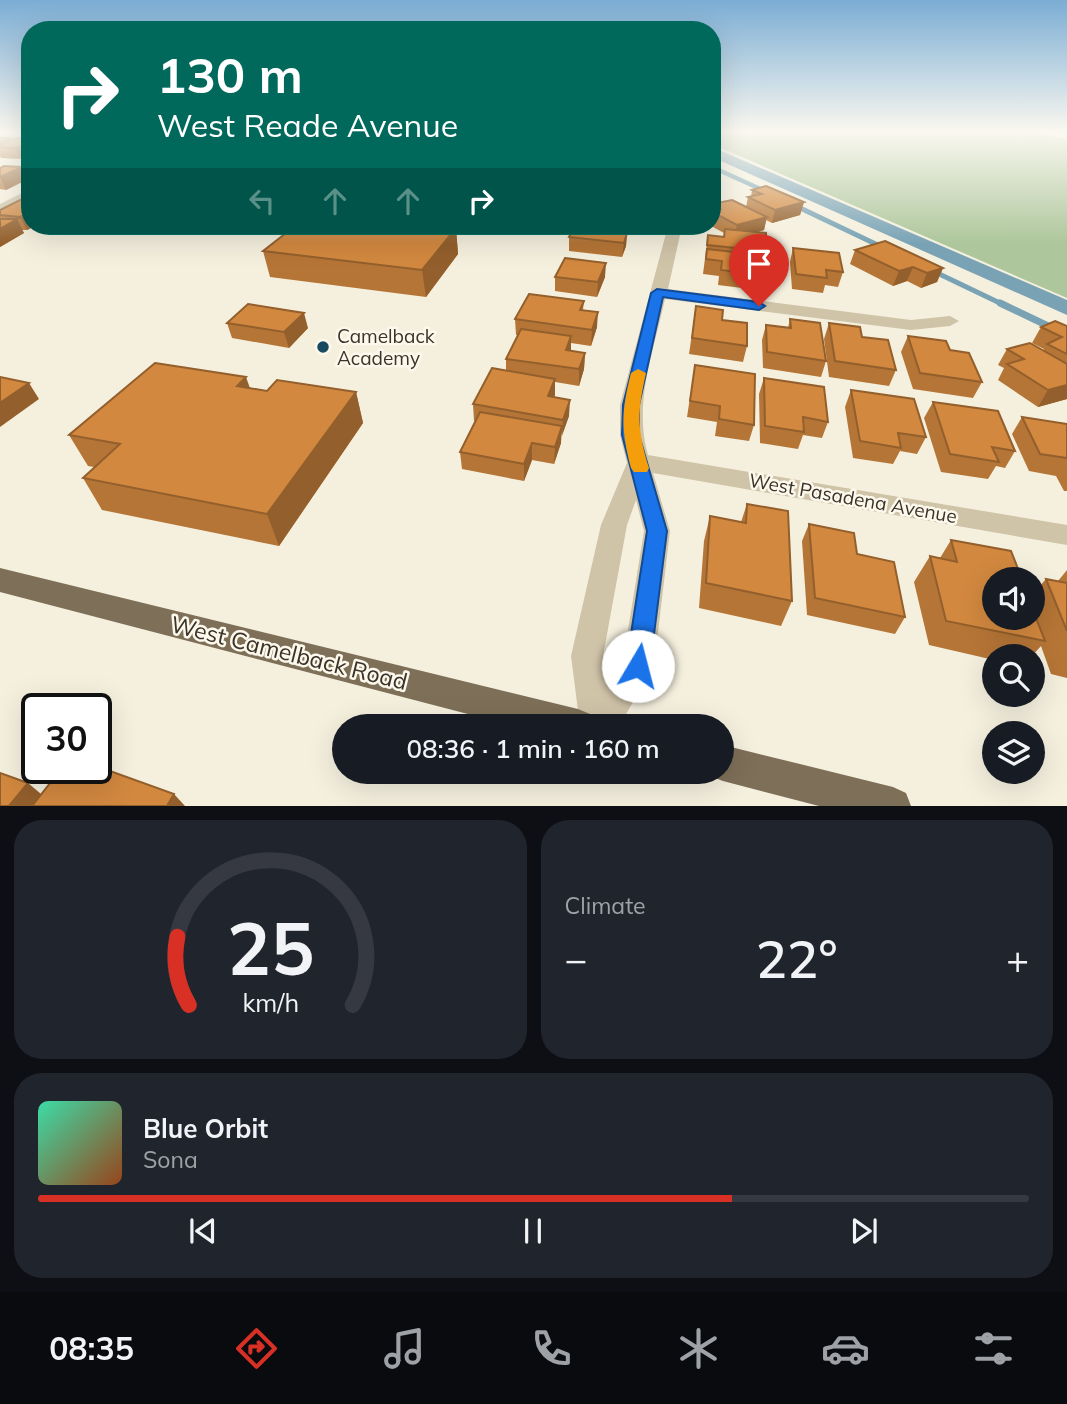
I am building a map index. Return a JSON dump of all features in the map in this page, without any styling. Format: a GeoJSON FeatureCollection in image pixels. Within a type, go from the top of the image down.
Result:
{"type":"FeatureCollection","features":[{"type":"Feature","properties":{"kind":"main road","name":"West Camelback Road"},"geometry":{"type":"LineString","coordinates":[[0,580],[530,714]]}},
{"type":"Feature","properties":{"kind":"main road"},"geometry":{"type":"LineString","coordinates":[[734,766],[893,806]]}},
{"type":"Feature","properties":{"kind":"street"},"geometry":{"type":"LineString","coordinates":[[3,206],[21,197]]}},
{"type":"Feature","properties":{"kind":"street"},"geometry":{"type":"LineString","coordinates":[[607,714],[638,666],[646,612],[657,531],[631,435],[631,405],[673,235]]}},
{"type":"Feature","properties":{"kind":"street"},"geometry":{"type":"LineString","coordinates":[[657,293],[911,325],[950,321]]}},
{"type":"Feature","properties":{"kind":"street"},"geometry":{"type":"LineString","coordinates":[[597,714],[587,656],[614,525],[639,462]]}},
{"type":"Feature","properties":{"kind":"street","name":"West Pasadena Avenue"},"geometry":{"type":"LineString","coordinates":[[639,462],[1067,535]]}},
{"type":"Feature","properties":{"kind":"green space"},"geometry":{"type":"Polygon","coordinates":[[[769,169],[1067,169],[1067,298],[769,169]]]}},
{"type":"Feature","properties":{"kind":"building"},"geometry":{"type":"Polygon","coordinates":[[[0,169],[18,169],[0,177],[0,169]]]}},
{"type":"Feature","properties":{"kind":"building"},"geometry":{"type":"Polygon","coordinates":[[[766,186],[804,202],[775,210],[748,197],[762,194],[752,190],[766,186]]]}},
{"type":"Feature","properties":{"kind":"building"},"geometry":{"type":"Polygon","coordinates":[[[21,200],[20,217],[0,215],[0,210],[21,200]]]}},
{"type":"Feature","properties":{"kind":"building"},"geometry":{"type":"Polygon","coordinates":[[[732,200],[767,217],[737,225],[721,217],[721,202],[732,200]]]}},
{"type":"Feature","properties":{"kind":"building"},"geometry":{"type":"Polygon","coordinates":[[[0,219],[17,219],[0,229],[0,219]]]}},
{"type":"Feature","properties":{"kind":"building"},"geometry":{"type":"Polygon","coordinates":[[[725,229],[766,233],[766,251],[707,245],[708,235],[724,237],[725,229]]]}},
{"type":"Feature","properties":{"kind":"building"},"geometry":{"type":"Polygon","coordinates":[[[283,235],[450,235],[422,270],[263,251],[283,235]]]}},
{"type":"Feature","properties":{"kind":"building"},"geometry":{"type":"Polygon","coordinates":[[[570,235],[626,235],[624,243],[569,237],[570,235]]]}},
{"type":"Feature","properties":{"kind":"building"},"geometry":{"type":"Polygon","coordinates":[[[885,241],[943,268],[927,273],[913,267],[899,271],[855,250],[885,241]]]}},
{"type":"Feature","properties":{"kind":"building"},"geometry":{"type":"Polygon","coordinates":[[[793,248],[839,253],[843,272],[826,270],[827,278],[796,274],[793,248]]]}},
{"type":"Feature","properties":{"kind":"building"},"geometry":{"type":"Polygon","coordinates":[[[707,249],[761,255],[761,275],[721,270],[722,261],[706,259],[707,249]]]}},
{"type":"Feature","properties":{"kind":"building"},"geometry":{"type":"Polygon","coordinates":[[[565,258],[606,263],[598,282],[555,277],[565,258]]]}},
{"type":"Feature","properties":{"kind":"building"},"geometry":{"type":"Polygon","coordinates":[[[529,294],[584,301],[580,310],[598,312],[592,330],[515,319],[529,294]]]}},
{"type":"Feature","properties":{"kind":"building"},"geometry":{"type":"Polygon","coordinates":[[[248,304],[304,313],[284,332],[227,323],[248,304]]]}},
{"type":"Feature","properties":{"kind":"building"},"geometry":{"type":"Polygon","coordinates":[[[696,306],[723,310],[722,320],[747,323],[747,346],[692,338],[696,306]]]}},
{"type":"Feature","properties":{"kind":"building"},"geometry":{"type":"Polygon","coordinates":[[[790,319],[820,323],[826,361],[767,352],[766,325],[791,328],[790,319]]]}},
{"type":"Feature","properties":{"kind":"building"},"geometry":{"type":"Polygon","coordinates":[[[1055,321],[1067,326],[1067,354],[1047,344],[1062,337],[1041,327],[1055,321]]]}},
{"type":"Feature","properties":{"kind":"building"},"geometry":{"type":"Polygon","coordinates":[[[829,323],[860,327],[862,337],[888,340],[896,370],[835,361],[829,323]]]}},
{"type":"Feature","properties":{"kind":"building"},"geometry":{"type":"Polygon","coordinates":[[[521,329],[571,336],[566,350],[585,353],[579,369],[506,359],[521,329]]]}},
{"type":"Feature","properties":{"kind":"building"},"geometry":{"type":"Polygon","coordinates":[[[908,336],[946,341],[950,350],[969,353],[982,382],[920,373],[908,336]]]}},
{"type":"Feature","properties":{"kind":"building"},"geometry":{"type":"Polygon","coordinates":[[[1030,343],[1067,364],[1067,385],[1048,390],[1007,364],[1024,359],[1007,349],[1030,343]]]}},
{"type":"Feature","properties":{"kind":"building"},"geometry":{"type":"Polygon","coordinates":[[[155,363],[246,377],[237,386],[267,391],[277,380],[356,392],[267,514],[83,478],[120,444],[69,435],[155,363]]]}},
{"type":"Feature","properties":{"kind":"building"},"geometry":{"type":"Polygon","coordinates":[[[695,365],[755,374],[754,425],[719,419],[720,406],[690,401],[695,365]]]}},
{"type":"Feature","properties":{"kind":"building"},"geometry":{"type":"Polygon","coordinates":[[[492,368],[555,379],[548,396],[570,400],[563,420],[473,404],[492,368]]]}},
{"type":"Feature","properties":{"kind":"building"},"geometry":{"type":"Polygon","coordinates":[[[0,377],[29,383],[0,403],[0,377]]]}},
{"type":"Feature","properties":{"kind":"building"},"geometry":{"type":"Polygon","coordinates":[[[764,378],[824,387],[828,422],[803,417],[804,432],[765,426],[764,378]]]}},
{"type":"Feature","properties":{"kind":"building"},"geometry":{"type":"Polygon","coordinates":[[[851,390],[914,399],[926,437],[898,433],[901,448],[860,441],[851,390]]]}},
{"type":"Feature","properties":{"kind":"building"},"geometry":{"type":"Polygon","coordinates":[[[933,402],[998,411],[1015,451],[992,447],[999,462],[950,454],[933,402]]]}},
{"type":"Feature","properties":{"kind":"building"},"geometry":{"type":"Polygon","coordinates":[[[480,412],[562,426],[555,447],[532,443],[524,464],[460,452],[480,412]]]}},
{"type":"Feature","properties":{"kind":"building"},"geometry":{"type":"Polygon","coordinates":[[[1022,417],[1067,424],[1067,458],[1040,454],[1022,417]]]}},
{"type":"Feature","properties":{"kind":"building"},"geometry":{"type":"Polygon","coordinates":[[[747,504],[788,511],[792,601],[706,583],[710,516],[746,523],[747,504]]]}},
{"type":"Feature","properties":{"kind":"building"},"geometry":{"type":"Polygon","coordinates":[[[809,524],[854,533],[857,554],[894,562],[905,617],[815,598],[809,524]]]}},
{"type":"Feature","properties":{"kind":"building"},"geometry":{"type":"Polygon","coordinates":[[[951,540],[1011,551],[1017,567],[982,567],[982,628],[946,621],[930,556],[957,562],[951,540]]]}},
{"type":"Feature","properties":{"kind":"building"},"geometry":{"type":"Polygon","coordinates":[[[1046,579],[1067,583],[1067,631],[1046,579]]]}},
{"type":"Feature","properties":{"kind":"building"},"geometry":{"type":"Polygon","coordinates":[[[991,630],[1041,630],[1045,641],[991,630]]]}},
{"type":"Feature","properties":{"kind":"building"},"geometry":{"type":"Polygon","coordinates":[[[112,772],[174,794],[167,806],[32,806],[49,784],[112,784],[112,772]]]}},
{"type":"Feature","properties":{"kind":"building"},"geometry":{"type":"Polygon","coordinates":[[[0,773],[21,780],[21,784],[27,784],[9,806],[0,806],[0,773]]]}},
{"type":"Feature","properties":{"kind":"waterway"},"geometry":{"type":"LineString","coordinates":[[752,169],[1067,308]]}},
{"type":"Feature","properties":{"kind":"waterway"},"geometry":{"type":"LineString","coordinates":[[721,171],[767,192]]}},
{"type":"Feature","properties":{"kind":"waterway"},"geometry":{"type":"LineString","coordinates":[[794,205],[799,207]]}},
{"type":"Feature","properties":{"kind":"waterway"},"geometry":{"type":"LineString","coordinates":[[796,206],[884,248]]}},
{"type":"Feature","properties":{"kind":"waterway"},"geometry":{"type":"LineString","coordinates":[[933,271],[1004,305]]}},
{"type":"Feature","properties":{"kind":"waterway"},"geometry":{"type":"LineString","coordinates":[[1000,303],[1067,335]]}},
{"type":"Feature","properties":{"kind":"slow traffic"},"geometry":{"type":"LineString","coordinates":[[638,373],[631,405],[631,435],[640,468]]}},
{"type":"Feature","properties":{"kind":"place","name":"Camelback Academy"},"geometry":{"type":"Point","coordinates":[323,347]}},
{"type":"Feature","properties":{"kind":"route"},"geometry":{"type":"LineString","coordinates":[[638,666],[657,531],[631,435],[631,405],[657,293],[759,306]]}}]}
